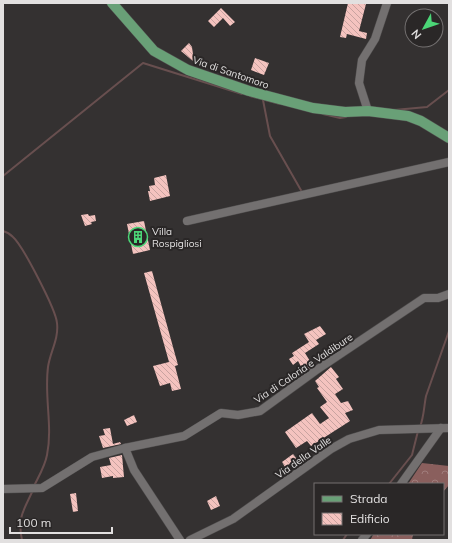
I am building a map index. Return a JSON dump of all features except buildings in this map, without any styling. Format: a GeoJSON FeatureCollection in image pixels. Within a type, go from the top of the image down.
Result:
{"type":"FeatureCollection","features":[{"type":"Feature","properties":{"kind":"main road","name":"Via di Santomoro"},"geometry":{"type":"LineString","coordinates":[[112,3],[154,51],[188,70],[249,91],[313,108],[345,112],[368,111],[408,116],[428,124],[449,138]]}},
{"type":"Feature","properties":{"kind":"street"},"geometry":{"type":"LineString","coordinates":[[368,111],[360,83],[362,60],[375,39],[386,3]]}},
{"type":"Feature","properties":{"kind":"street"},"geometry":{"type":"LineString","coordinates":[[187,221],[449,162]]}},
{"type":"Feature","properties":{"kind":"street","name":"Via di Caloria e Valdibure"},"geometry":{"type":"LineString","coordinates":[[3,489],[42,488],[92,457],[125,448],[184,436],[221,413],[238,415],[260,411],[315,371],[424,298],[438,298],[449,294]]}},
{"type":"Feature","properties":{"kind":"street"},"geometry":{"type":"LineString","coordinates":[[403,483],[445,428]]}},
{"type":"Feature","properties":{"kind":"street","name":"Via della Valle"},"geometry":{"type":"LineString","coordinates":[[190,540],[233,519],[331,449],[349,439],[378,430],[445,428]]}},
{"type":"Feature","properties":{"kind":"street"},"geometry":{"type":"LineString","coordinates":[[125,448],[134,470],[180,540]]}},
{"type":"Feature","properties":{"kind":"green space"},"geometry":{"type":"Polygon","coordinates":[[[422,463],[449,466],[449,485],[444,491],[444,483],[409,483],[422,463]]]}},
{"type":"Feature","properties":{"kind":"green space"},"geometry":{"type":"Polygon","coordinates":[[[373,535],[413,535],[412,540],[370,540],[373,535]]]}},
{"type":"Feature","properties":{"kind":"waterway"},"geometry":{"type":"LineString","coordinates":[[3,176],[143,63],[242,94]]}},
{"type":"Feature","properties":{"kind":"waterway"},"geometry":{"type":"LineString","coordinates":[[394,110],[427,107],[449,90]]}},
{"type":"Feature","properties":{"kind":"waterway"},"geometry":{"type":"LineString","coordinates":[[250,96],[280,104]]}},
{"type":"Feature","properties":{"kind":"waterway"},"geometry":{"type":"LineString","coordinates":[[263,100],[270,136],[302,192]]}},
{"type":"Feature","properties":{"kind":"waterway"},"geometry":{"type":"LineString","coordinates":[[323,114],[340,118],[346,117]]}},
{"type":"Feature","properties":{"kind":"waterway"},"geometry":{"type":"LineString","coordinates":[[3,231],[13,237],[24,252],[45,292],[57,323],[57,335],[49,361],[47,378],[49,444],[45,463],[34,486]]}},
{"type":"Feature","properties":{"kind":"waterway"},"geometry":{"type":"LineString","coordinates":[[420,427],[426,396],[449,331]]}},
{"type":"Feature","properties":{"kind":"waterway"},"geometry":{"type":"LineString","coordinates":[[390,483],[412,455],[418,431]]}},
{"type":"Feature","properties":{"kind":"waterway"},"geometry":{"type":"LineString","coordinates":[[22,540],[20,525],[22,514],[33,490]]}},
{"type":"Feature","properties":{"kind":"waterway"},"geometry":{"type":"LineString","coordinates":[[343,540],[346,535]]}},
{"type":"Feature","properties":{"kind":"place","name":"Villa Rospigliosi"},"geometry":{"type":"Point","coordinates":[138,237]}}]}
